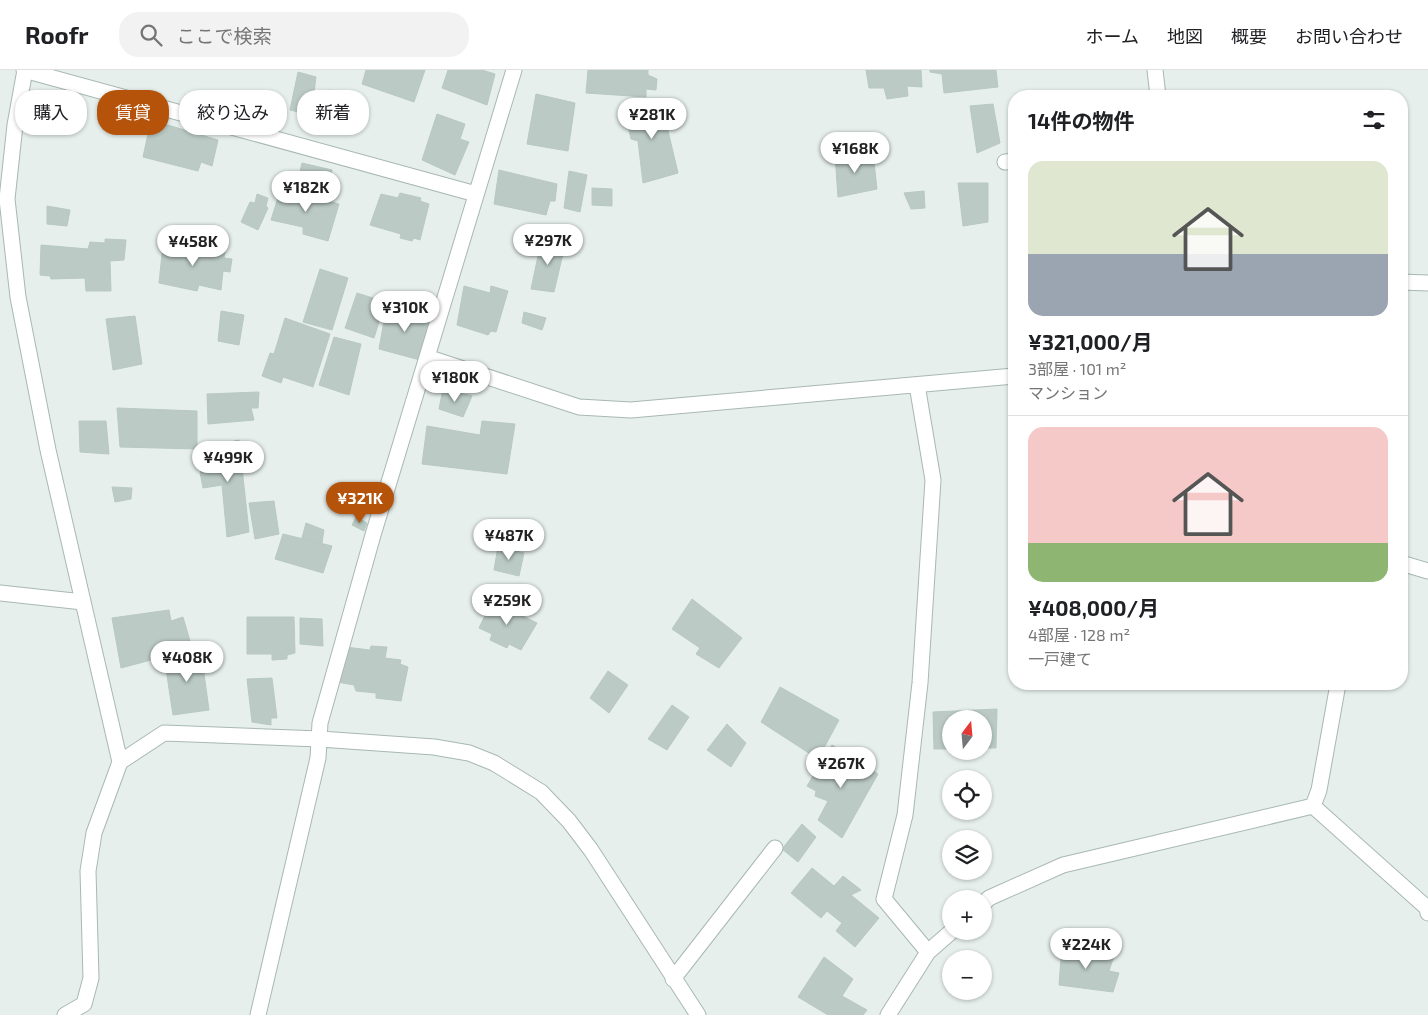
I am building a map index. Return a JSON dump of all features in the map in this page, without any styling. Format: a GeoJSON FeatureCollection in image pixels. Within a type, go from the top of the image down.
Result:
{"type":"FeatureCollection","features":[{"type":"Feature","properties":{"kind":"street"},"geometry":{"type":"LineString","coordinates":[[65,1015],[84,1004],[91,978],[88,871],[94,833],[120,762],[48,450],[18,297],[7,199],[15,125],[24,70],[476,194]]}},
{"type":"Feature","properties":{"kind":"street"},"geometry":{"type":"LineString","coordinates":[[258,1015],[318,758],[320,723],[427,357],[514,70]]}},
{"type":"Feature","properties":{"kind":"street"},"geometry":{"type":"LineString","coordinates":[[1155,70],[1157,90]]}},
{"type":"Feature","properties":{"kind":"street"},"geometry":{"type":"LineString","coordinates":[[1408,282],[1428,283]]}},
{"type":"Feature","properties":{"kind":"street"},"geometry":{"type":"LineString","coordinates":[[427,357],[579,407],[632,410],[1008,376]]}},
{"type":"Feature","properties":{"kind":"street"},"geometry":{"type":"LineString","coordinates":[[917,384],[933,480],[921,674],[905,815],[884,899],[928,952]]}},
{"type":"Feature","properties":{"kind":"street"},"geometry":{"type":"LineString","coordinates":[[1408,565],[1428,571]]}},
{"type":"Feature","properties":{"kind":"street"},"geometry":{"type":"LineString","coordinates":[[0,593],[82,602]]}},
{"type":"Feature","properties":{"kind":"street"},"geometry":{"type":"LineString","coordinates":[[1313,806],[1319,790],[1337,690]]}},
{"type":"Feature","properties":{"kind":"street"},"geometry":{"type":"LineString","coordinates":[[120,762],[164,733],[320,739],[434,747],[468,753],[494,763],[541,792],[580,836],[698,1015]]}},
{"type":"Feature","properties":{"kind":"street"},"geometry":{"type":"LineString","coordinates":[[992,897],[1063,865],[1313,806]]}},
{"type":"Feature","properties":{"kind":"street"},"geometry":{"type":"LineString","coordinates":[[1313,806],[1427,908],[1428,913]]}},
{"type":"Feature","properties":{"kind":"street"},"geometry":{"type":"LineString","coordinates":[[673,979],[775,848]]}},
{"type":"Feature","properties":{"kind":"street"},"geometry":{"type":"LineString","coordinates":[[888,1015],[928,952],[942,940]]}},
{"type":"Feature","properties":{"kind":"building"},"geometry":{"type":"Polygon","coordinates":[[[366,70],[425,70],[414,102],[362,84],[366,70]]]}},
{"type":"Feature","properties":{"kind":"building"},"geometry":{"type":"Polygon","coordinates":[[[448,70],[482,70],[495,74],[487,105],[442,88],[448,70]]]}},
{"type":"Feature","properties":{"kind":"building"},"geometry":{"type":"Polygon","coordinates":[[[588,70],[648,70],[648,75],[657,79],[656,90],[646,89],[646,97],[586,93],[588,70]]]}},
{"type":"Feature","properties":{"kind":"building"},"geometry":{"type":"Polygon","coordinates":[[[866,70],[921,70],[922,87],[907,86],[908,96],[887,99],[884,88],[869,88],[866,70]]]}},
{"type":"Feature","properties":{"kind":"building"},"geometry":{"type":"Polygon","coordinates":[[[930,70],[996,70],[998,87],[944,93],[942,74],[930,72],[930,70]]]}},
{"type":"Feature","properties":{"kind":"building"},"geometry":{"type":"Polygon","coordinates":[[[298,72],[316,77],[314,90],[297,90],[297,112],[290,110],[298,72]]]}},
{"type":"Feature","properties":{"kind":"building"},"geometry":{"type":"Polygon","coordinates":[[[536,94],[575,103],[568,151],[527,144],[536,94]]]}},
{"type":"Feature","properties":{"kind":"building"},"geometry":{"type":"Polygon","coordinates":[[[661,101],[678,173],[643,183],[638,141],[631,139],[624,108],[661,101]]]}},
{"type":"Feature","properties":{"kind":"building"},"geometry":{"type":"Polygon","coordinates":[[[993,104],[1000,143],[977,153],[970,106],[993,104]]]}},
{"type":"Feature","properties":{"kind":"building"},"geometry":{"type":"Polygon","coordinates":[[[437,114],[465,124],[460,139],[469,142],[455,175],[422,160],[437,114]]]}},
{"type":"Feature","properties":{"kind":"building"},"geometry":{"type":"Polygon","coordinates":[[[169,125],[179,128],[179,135],[201,135],[218,140],[212,166],[201,162],[198,171],[143,157],[148,135],[169,135],[169,125]]]}},
{"type":"Feature","properties":{"kind":"building"},"geometry":{"type":"Polygon","coordinates":[[[873,153],[877,189],[838,197],[835,155],[873,153]]]}},
{"type":"Feature","properties":{"kind":"building"},"geometry":{"type":"Polygon","coordinates":[[[302,163],[332,170],[327,190],[314,186],[312,190],[297,184],[302,163]]]}},
{"type":"Feature","properties":{"kind":"building"},"geometry":{"type":"Polygon","coordinates":[[[499,170],[557,184],[555,201],[550,201],[546,215],[494,204],[499,170]]]}},
{"type":"Feature","properties":{"kind":"building"},"geometry":{"type":"Polygon","coordinates":[[[569,171],[587,175],[580,212],[564,208],[569,171]]]}},
{"type":"Feature","properties":{"kind":"building"},"geometry":{"type":"Polygon","coordinates":[[[958,183],[988,183],[988,222],[963,226],[958,183]]]}},
{"type":"Feature","properties":{"kind":"building"},"geometry":{"type":"Polygon","coordinates":[[[281,188],[339,204],[328,241],[303,234],[303,227],[271,220],[281,188]]]}},
{"type":"Feature","properties":{"kind":"building"},"geometry":{"type":"Polygon","coordinates":[[[592,188],[612,189],[612,206],[592,205],[592,188]]]}},
{"type":"Feature","properties":{"kind":"building"},"geometry":{"type":"Polygon","coordinates":[[[924,191],[925,208],[911,209],[904,193],[924,191]]]}},
{"type":"Feature","properties":{"kind":"building"},"geometry":{"type":"Polygon","coordinates":[[[400,193],[421,198],[420,201],[429,204],[420,240],[414,238],[412,241],[400,238],[401,234],[370,225],[381,194],[398,198],[400,193]]]}},
{"type":"Feature","properties":{"kind":"building"},"geometry":{"type":"Polygon","coordinates":[[[257,194],[268,198],[266,206],[268,208],[258,230],[241,222],[250,202],[255,203],[257,194]]]}},
{"type":"Feature","properties":{"kind":"building"},"geometry":{"type":"Polygon","coordinates":[[[47,206],[70,210],[67,226],[47,224],[47,206]]]}},
{"type":"Feature","properties":{"kind":"building"},"geometry":{"type":"Polygon","coordinates":[[[542,237],[565,245],[554,292],[531,289],[542,237]]]}},
{"type":"Feature","properties":{"kind":"building"},"geometry":{"type":"Polygon","coordinates":[[[105,239],[126,240],[124,260],[110,261],[111,291],[86,291],[85,278],[51,279],[50,276],[40,275],[41,245],[88,249],[90,242],[105,243],[105,239]]]}},
{"type":"Feature","properties":{"kind":"building"},"geometry":{"type":"Polygon","coordinates":[[[163,244],[225,252],[224,258],[232,259],[230,272],[223,271],[221,290],[199,285],[197,291],[159,283],[163,244]]]}},
{"type":"Feature","properties":{"kind":"building"},"geometry":{"type":"Polygon","coordinates":[[[320,269],[348,278],[332,330],[303,322],[320,269]]]}},
{"type":"Feature","properties":{"kind":"building"},"geometry":{"type":"Polygon","coordinates":[[[464,286],[490,293],[491,286],[508,291],[496,332],[491,331],[488,335],[457,325],[464,286]]]}},
{"type":"Feature","properties":{"kind":"building"},"geometry":{"type":"Polygon","coordinates":[[[357,293],[379,300],[377,310],[382,312],[374,338],[345,328],[357,293]]]}},
{"type":"Feature","properties":{"kind":"building"},"geometry":{"type":"Polygon","coordinates":[[[395,305],[431,315],[420,360],[379,349],[384,321],[391,322],[395,305]]]}},
{"type":"Feature","properties":{"kind":"building"},"geometry":{"type":"Polygon","coordinates":[[[221,311],[244,315],[239,345],[218,341],[221,311]]]}},
{"type":"Feature","properties":{"kind":"building"},"geometry":{"type":"Polygon","coordinates":[[[524,312],[546,318],[542,330],[522,323],[524,312]]]}},
{"type":"Feature","properties":{"kind":"building"},"geometry":{"type":"Polygon","coordinates":[[[135,316],[142,364],[113,370],[106,319],[135,316]]]}},
{"type":"Feature","properties":{"kind":"building"},"geometry":{"type":"Polygon","coordinates":[[[285,318],[330,334],[313,387],[283,377],[281,383],[262,376],[270,353],[274,354],[285,318]]]}},
{"type":"Feature","properties":{"kind":"building"},"geometry":{"type":"Polygon","coordinates":[[[334,337],[361,344],[349,395],[319,385],[334,337]]]}},
{"type":"Feature","properties":{"kind":"building"},"geometry":{"type":"Polygon","coordinates":[[[443,389],[472,396],[463,417],[439,409],[443,389]]]}},
{"type":"Feature","properties":{"kind":"building"},"geometry":{"type":"Polygon","coordinates":[[[259,392],[258,408],[251,408],[254,420],[208,424],[207,394],[259,392]]]}},
{"type":"Feature","properties":{"kind":"building"},"geometry":{"type":"Polygon","coordinates":[[[117,408],[197,411],[197,449],[120,447],[117,408]]]}},
{"type":"Feature","properties":{"kind":"building"},"geometry":{"type":"Polygon","coordinates":[[[79,421],[106,421],[109,454],[80,452],[79,421]]]}},
{"type":"Feature","properties":{"kind":"building"},"geometry":{"type":"Polygon","coordinates":[[[482,421],[515,424],[507,474],[422,464],[427,426],[480,435],[482,421]]]}},
{"type":"Feature","properties":{"kind":"building"},"geometry":{"type":"Polygon","coordinates":[[[239,440],[249,532],[227,537],[222,485],[203,488],[200,472],[206,469],[202,448],[239,440]]]}},
{"type":"Feature","properties":{"kind":"building"},"geometry":{"type":"Polygon","coordinates":[[[112,487],[132,488],[131,499],[115,502],[112,487]]]}},
{"type":"Feature","properties":{"kind":"building"},"geometry":{"type":"Polygon","coordinates":[[[274,501],[279,534],[255,539],[249,503],[274,501]]]}},
{"type":"Feature","properties":{"kind":"building"},"geometry":{"type":"Polygon","coordinates":[[[356,517],[367,523],[364,531],[352,525],[356,517]]]}},
{"type":"Feature","properties":{"kind":"building"},"geometry":{"type":"Polygon","coordinates":[[[306,523],[324,530],[322,543],[302,538],[306,523]]]}},
{"type":"Feature","properties":{"kind":"building"},"geometry":{"type":"Polygon","coordinates":[[[283,534],[332,546],[323,573],[275,559],[283,534]]]}},
{"type":"Feature","properties":{"kind":"building"},"geometry":{"type":"Polygon","coordinates":[[[498,546],[524,553],[519,576],[494,570],[498,546]]]}},
{"type":"Feature","properties":{"kind":"building"},"geometry":{"type":"Polygon","coordinates":[[[692,599],[742,638],[719,668],[696,654],[700,648],[672,629],[692,599]]]}},
{"type":"Feature","properties":{"kind":"building"},"geometry":{"type":"Polygon","coordinates":[[[492,601],[537,623],[521,650],[509,644],[507,648],[490,640],[492,634],[479,628],[492,601]]]}},
{"type":"Feature","properties":{"kind":"building"},"geometry":{"type":"Polygon","coordinates":[[[169,610],[171,621],[183,617],[190,641],[180,644],[181,652],[121,668],[112,618],[169,610]]]}},
{"type":"Feature","properties":{"kind":"building"},"geometry":{"type":"Polygon","coordinates":[[[247,617],[294,617],[295,653],[287,655],[287,659],[272,660],[272,654],[247,654],[247,617]]]}},
{"type":"Feature","properties":{"kind":"building"},"geometry":{"type":"Polygon","coordinates":[[[300,618],[322,619],[323,646],[300,644],[300,618]]]}},
{"type":"Feature","properties":{"kind":"building"},"geometry":{"type":"Polygon","coordinates":[[[371,646],[387,647],[385,658],[401,660],[400,664],[408,667],[401,701],[376,698],[376,693],[356,691],[354,685],[337,682],[345,647],[370,650],[371,646]]]}},
{"type":"Feature","properties":{"kind":"building"},"geometry":{"type":"Polygon","coordinates":[[[201,652],[209,710],[173,715],[164,656],[201,652]]]}},
{"type":"Feature","properties":{"kind":"building"},"geometry":{"type":"Polygon","coordinates":[[[608,671],[628,685],[609,713],[590,698],[608,671]]]}},
{"type":"Feature","properties":{"kind":"building"},"geometry":{"type":"Polygon","coordinates":[[[272,678],[277,718],[271,718],[271,725],[252,722],[247,679],[272,678]]]}},
{"type":"Feature","properties":{"kind":"building"},"geometry":{"type":"Polygon","coordinates":[[[780,687],[839,720],[818,759],[761,722],[780,687]]]}},
{"type":"Feature","properties":{"kind":"building"},"geometry":{"type":"Polygon","coordinates":[[[672,705],[689,717],[667,750],[648,739],[672,705]]]}},
{"type":"Feature","properties":{"kind":"building"},"geometry":{"type":"Polygon","coordinates":[[[997,709],[996,748],[992,748],[992,710],[976,710],[997,709]]]}},
{"type":"Feature","properties":{"kind":"building"},"geometry":{"type":"Polygon","coordinates":[[[933,712],[942,712],[942,749],[934,749],[933,712]]]}},
{"type":"Feature","properties":{"kind":"building"},"geometry":{"type":"Polygon","coordinates":[[[727,724],[746,743],[731,767],[707,750],[727,724]]]}},
{"type":"Feature","properties":{"kind":"building"},"geometry":{"type":"Polygon","coordinates":[[[832,745],[878,774],[842,838],[818,820],[828,801],[815,796],[816,791],[807,786],[832,745]]]}},
{"type":"Feature","properties":{"kind":"building"},"geometry":{"type":"Polygon","coordinates":[[[802,824],[816,837],[798,862],[782,849],[802,824]]]}},
{"type":"Feature","properties":{"kind":"building"},"geometry":{"type":"Polygon","coordinates":[[[812,868],[834,886],[843,876],[861,890],[851,895],[879,918],[855,947],[836,931],[842,923],[827,911],[821,918],[791,893],[812,868]]]}},
{"type":"Feature","properties":{"kind":"building"},"geometry":{"type":"Polygon","coordinates":[[[1062,944],[1082,945],[1081,952],[1114,956],[1109,971],[1119,973],[1113,992],[1059,985],[1062,944]]]}},
{"type":"Feature","properties":{"kind":"building"},"geometry":{"type":"Polygon","coordinates":[[[824,957],[853,979],[842,996],[867,1010],[863,1015],[828,1015],[798,997],[824,957]]]}}]}
